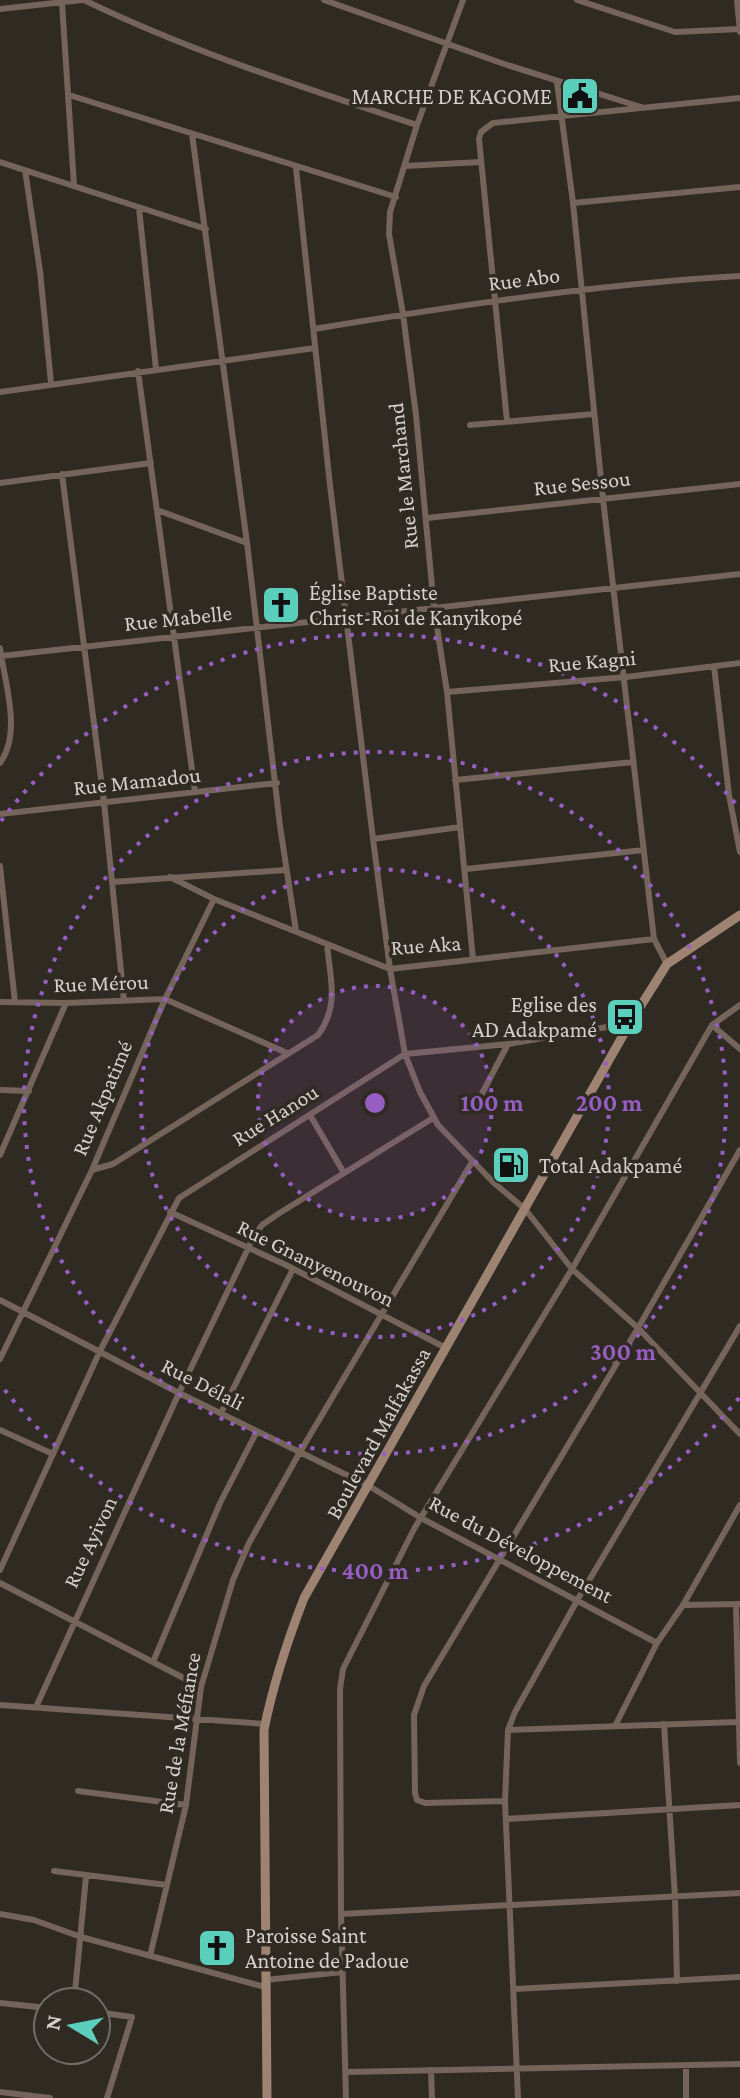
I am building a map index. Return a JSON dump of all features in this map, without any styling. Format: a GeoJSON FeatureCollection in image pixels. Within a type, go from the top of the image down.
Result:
{"type":"FeatureCollection","features":[{"type":"Feature","properties":{"kind":"street"},"geometry":{"type":"LineString","coordinates":[[0,9],[10,4],[79,0],[227,59],[417,125]]}},
{"type":"Feature","properties":{"kind":"street"},"geometry":{"type":"LineString","coordinates":[[324,0],[557,82],[644,108]]}},
{"type":"Feature","properties":{"kind":"street","name":"Rue le Marchand"},"geometry":{"type":"LineString","coordinates":[[463,0],[417,125],[389,220],[389,234],[403,314],[427,518],[473,959]]}},
{"type":"Feature","properties":{"kind":"street"},"geometry":{"type":"LineString","coordinates":[[577,0],[675,32],[740,30],[737,0]]}},
{"type":"Feature","properties":{"kind":"street"},"geometry":{"type":"LineString","coordinates":[[62,3],[74,185]]}},
{"type":"Feature","properties":{"kind":"street"},"geometry":{"type":"LineString","coordinates":[[557,82],[654,939],[667,964]]}},
{"type":"Feature","properties":{"kind":"street"},"geometry":{"type":"LineString","coordinates":[[69,95],[396,197]]}},
{"type":"Feature","properties":{"kind":"street"},"geometry":{"type":"LineString","coordinates":[[507,421],[479,139],[484,128],[493,123],[740,98]]}},
{"type":"Feature","properties":{"kind":"street"},"geometry":{"type":"LineString","coordinates":[[192,134],[296,931]]}},
{"type":"Feature","properties":{"kind":"street"},"geometry":{"type":"LineString","coordinates":[[0,162],[206,229]]}},
{"type":"Feature","properties":{"kind":"street"},"geometry":{"type":"LineString","coordinates":[[405,166],[481,162]]}},
{"type":"Feature","properties":{"kind":"street"},"geometry":{"type":"LineString","coordinates":[[296,168],[373,839],[405,1054],[433,1118],[472,1162],[525,1209],[572,1269],[638,1328],[740,1434]]}},
{"type":"Feature","properties":{"kind":"street"},"geometry":{"type":"LineString","coordinates":[[25,170],[40,271],[51,383]]}},
{"type":"Feature","properties":{"kind":"street"},"geometry":{"type":"LineString","coordinates":[[573,203],[740,187]]}},
{"type":"Feature","properties":{"kind":"street"},"geometry":{"type":"LineString","coordinates":[[139,208],[156,369]]}},
{"type":"Feature","properties":{"kind":"street","name":"Rue Abo"},"geometry":{"type":"LineString","coordinates":[[314,329],[497,300],[740,276]]}},
{"type":"Feature","properties":{"kind":"street"},"geometry":{"type":"LineString","coordinates":[[0,392],[315,348]]}},
{"type":"Feature","properties":{"kind":"street"},"geometry":{"type":"LineString","coordinates":[[138,371],[195,792]]}},
{"type":"Feature","properties":{"kind":"street"},"geometry":{"type":"LineString","coordinates":[[470,425],[594,414]]}},
{"type":"Feature","properties":{"kind":"street"},"geometry":{"type":"LineString","coordinates":[[0,483],[151,463]]}},
{"type":"Feature","properties":{"kind":"street"},"geometry":{"type":"LineString","coordinates":[[62,474],[86,647],[124,1001]]}},
{"type":"Feature","properties":{"kind":"street","name":"Rue Sessou"},"geometry":{"type":"LineString","coordinates":[[427,518],[740,484]]}},
{"type":"Feature","properties":{"kind":"street"},"geometry":{"type":"LineString","coordinates":[[156,510],[247,543]]}},
{"type":"Feature","properties":{"kind":"street","name":"Rue Mabelle"},"geometry":{"type":"LineString","coordinates":[[1,656],[740,574]]}},
{"type":"Feature","properties":{"kind":"street"},"geometry":{"type":"LineString","coordinates":[[0,648],[3,698],[12,715],[10,750],[0,763]]}},
{"type":"Feature","properties":{"kind":"street","name":"Rue Kagni"},"geometry":{"type":"LineString","coordinates":[[447,692],[626,677],[740,663]]}},
{"type":"Feature","properties":{"kind":"street"},"geometry":{"type":"LineString","coordinates":[[714,666],[729,795],[740,852]]}},
{"type":"Feature","properties":{"kind":"street"},"geometry":{"type":"LineString","coordinates":[[455,780],[633,762]]}},
{"type":"Feature","properties":{"kind":"street","name":"Rue Mamadou"},"geometry":{"type":"LineString","coordinates":[[0,814],[277,783]]}},
{"type":"Feature","properties":{"kind":"street"},"geometry":{"type":"LineString","coordinates":[[729,795],[740,793]]}},
{"type":"Feature","properties":{"kind":"street"},"geometry":{"type":"LineString","coordinates":[[373,839],[460,827]]}},
{"type":"Feature","properties":{"kind":"street"},"geometry":{"type":"LineString","coordinates":[[466,869],[644,850]]}},
{"type":"Feature","properties":{"kind":"street"},"geometry":{"type":"LineString","coordinates":[[0,866],[15,1002]]}},
{"type":"Feature","properties":{"kind":"street"},"geometry":{"type":"LineString","coordinates":[[112,882],[286,870]]}},
{"type":"Feature","properties":{"kind":"street","name":"Rue Aka"},"geometry":{"type":"LineString","coordinates":[[170,877],[214,899],[390,969],[654,939]]}},
{"type":"Feature","properties":{"kind":"street","name":"Rue Akpatimé"},"geometry":{"type":"LineString","coordinates":[[0,1359],[92,1170],[165,999],[214,899]]}},
{"type":"Feature","properties":{"kind":"street","name":"Boulevard Malfakassa"},"geometry":{"type":"LineString","coordinates":[[267,2098],[265,1724],[286,1643],[304,1598],[630,1023],[667,964],[740,915]]}},
{"type":"Feature","properties":{"kind":"street"},"geometry":{"type":"LineString","coordinates":[[92,1170],[113,1164],[318,1035],[328,1021],[333,1005],[327,944]]}},
{"type":"Feature","properties":{"kind":"street"},"geometry":{"type":"LineString","coordinates":[[0,946],[9,947]]}},
{"type":"Feature","properties":{"kind":"street","name":"Rue Mérou"},"geometry":{"type":"LineString","coordinates":[[0,1002],[165,999],[287,1053]]}},
{"type":"Feature","properties":{"kind":"street"},"geometry":{"type":"LineString","coordinates":[[0,1155],[66,1003]]}},
{"type":"Feature","properties":{"kind":"street"},"geometry":{"type":"LineString","coordinates":[[346,2098],[341,1914],[340,1689],[343,1669],[421,1518],[572,1269],[712,1025],[740,1005]]}},
{"type":"Feature","properties":{"kind":"street"},"geometry":{"type":"LineString","coordinates":[[405,1054],[508,1044],[630,1023]]}},
{"type":"Feature","properties":{"kind":"street"},"geometry":{"type":"LineString","coordinates":[[712,1025],[740,1049]]}},
{"type":"Feature","properties":{"kind":"street"},"geometry":{"type":"LineString","coordinates":[[475,1107],[508,1044]]}},
{"type":"Feature","properties":{"kind":"street","name":"Rue Hanou"},"geometry":{"type":"LineString","coordinates":[[170,1212],[182,1196],[405,1054]]}},
{"type":"Feature","properties":{"kind":"street"},"geometry":{"type":"LineString","coordinates":[[0,1090],[29,1091]]}},
{"type":"Feature","properties":{"kind":"street"},"geometry":{"type":"LineString","coordinates":[[310,1115],[344,1173]]}},
{"type":"Feature","properties":{"kind":"street","name":"Rue Ayivon"},"geometry":{"type":"LineString","coordinates":[[36,1707],[179,1393],[262,1225],[433,1118]]}},
{"type":"Feature","properties":{"kind":"street"},"geometry":{"type":"LineString","coordinates":[[505,1801],[425,1803],[417,1800],[414,1715],[424,1686],[638,1328],[740,1150]]}},
{"type":"Feature","properties":{"kind":"street","name":"Rue de la Méfiance"},"geometry":{"type":"LineString","coordinates":[[150,1956],[186,1805],[201,1687],[233,1580],[249,1543],[300,1452],[472,1162]]}},
{"type":"Feature","properties":{"kind":"street"},"geometry":{"type":"LineString","coordinates":[[0,1570],[100,1351],[170,1212]]}},
{"type":"Feature","properties":{"kind":"street","name":"Rue Gnanyenouvon"},"geometry":{"type":"LineString","coordinates":[[170,1212],[293,1269],[446,1348]]}},
{"type":"Feature","properties":{"kind":"street"},"geometry":{"type":"LineString","coordinates":[[221,1413],[293,1269]]}},
{"type":"Feature","properties":{"kind":"street","name":"Rue Délali"},"geometry":{"type":"LineString","coordinates":[[0,1300],[179,1393],[369,1486]]}},
{"type":"Feature","properties":{"kind":"street"},"geometry":{"type":"LineString","coordinates":[[518,2098],[505,1801],[508,1730],[578,1599],[740,1326]]}},
{"type":"Feature","properties":{"kind":"street"},"geometry":{"type":"LineString","coordinates":[[0,1430],[53,1454]]}},
{"type":"Feature","properties":{"kind":"street"},"geometry":{"type":"LineString","coordinates":[[153,1662],[220,1503],[257,1431]]}},
{"type":"Feature","properties":{"kind":"street","name":"Rue du Développement"},"geometry":{"type":"LineString","coordinates":[[369,1486],[421,1518],[657,1643]]}},
{"type":"Feature","properties":{"kind":"street"},"geometry":{"type":"LineString","coordinates":[[615,1726],[657,1643],[683,1605],[740,1505]]}},
{"type":"Feature","properties":{"kind":"street"},"geometry":{"type":"LineString","coordinates":[[0,1583],[201,1687]]}},
{"type":"Feature","properties":{"kind":"street"},"geometry":{"type":"LineString","coordinates":[[683,1605],[738,1604],[737,1722],[740,1763]]}},
{"type":"Feature","properties":{"kind":"street"},"geometry":{"type":"LineString","coordinates":[[0,1705],[265,1724]]}},
{"type":"Feature","properties":{"kind":"street"},"geometry":{"type":"LineString","coordinates":[[508,1730],[737,1722]]}},
{"type":"Feature","properties":{"kind":"street"},"geometry":{"type":"LineString","coordinates":[[664,1724],[677,1981]]}},
{"type":"Feature","properties":{"kind":"street"},"geometry":{"type":"LineString","coordinates":[[78,1791],[186,1805]]}},
{"type":"Feature","properties":{"kind":"street"},"geometry":{"type":"LineString","coordinates":[[506,1819],[740,1805]]}},
{"type":"Feature","properties":{"kind":"street"},"geometry":{"type":"LineString","coordinates":[[54,1871],[167,1885]]}},
{"type":"Feature","properties":{"kind":"street"},"geometry":{"type":"LineString","coordinates":[[76,1986],[86,1877]]}},
{"type":"Feature","properties":{"kind":"street"},"geometry":{"type":"LineString","coordinates":[[341,1914],[740,1893]]}},
{"type":"Feature","properties":{"kind":"street"},"geometry":{"type":"LineString","coordinates":[[0,1914],[34,1920],[81,1937],[265,1984],[343,1972]]}},
{"type":"Feature","properties":{"kind":"street"},"geometry":{"type":"LineString","coordinates":[[515,1989],[740,1977]]}},
{"type":"Feature","properties":{"kind":"street"},"geometry":{"type":"LineString","coordinates":[[0,2003],[32,2006]]}},
{"type":"Feature","properties":{"kind":"street"},"geometry":{"type":"LineString","coordinates":[[107,2098],[132,2017],[112,2014]]}},
{"type":"Feature","properties":{"kind":"street"},"geometry":{"type":"LineString","coordinates":[[346,2072],[740,2064]]}},
{"type":"Feature","properties":{"kind":"street"},"geometry":{"type":"LineString","coordinates":[[686,2066],[686,2098]]}},
{"type":"Feature","properties":{"kind":"street"},"geometry":{"type":"LineString","coordinates":[[431,2070],[432,2098]]}},
{"type":"Feature","properties":{"kind":"street"},"geometry":{"type":"LineString","coordinates":[[0,2092],[50,2098]]}},
{"type":"Feature","properties":{"kind":"place","name":"MARCHE DE KAGOME"},"geometry":{"type":"Point","coordinates":[580,96]}},
{"type":"Feature","properties":{"kind":"place","name":"Église Baptiste Christ-Roi de Kanyikopé"},"geometry":{"type":"Point","coordinates":[281,605]}},
{"type":"Feature","properties":{"kind":"place","name":"Eglise des AD Adakpamé"},"geometry":{"type":"Point","coordinates":[625,1017]}},
{"type":"Feature","properties":{"kind":"place","name":"Total Adakpamé"},"geometry":{"type":"Point","coordinates":[511,1165]}},
{"type":"Feature","properties":{"kind":"place","name":"Paroisse Saint Antoine de Padoue"},"geometry":{"type":"Point","coordinates":[217,1948]}}]}
